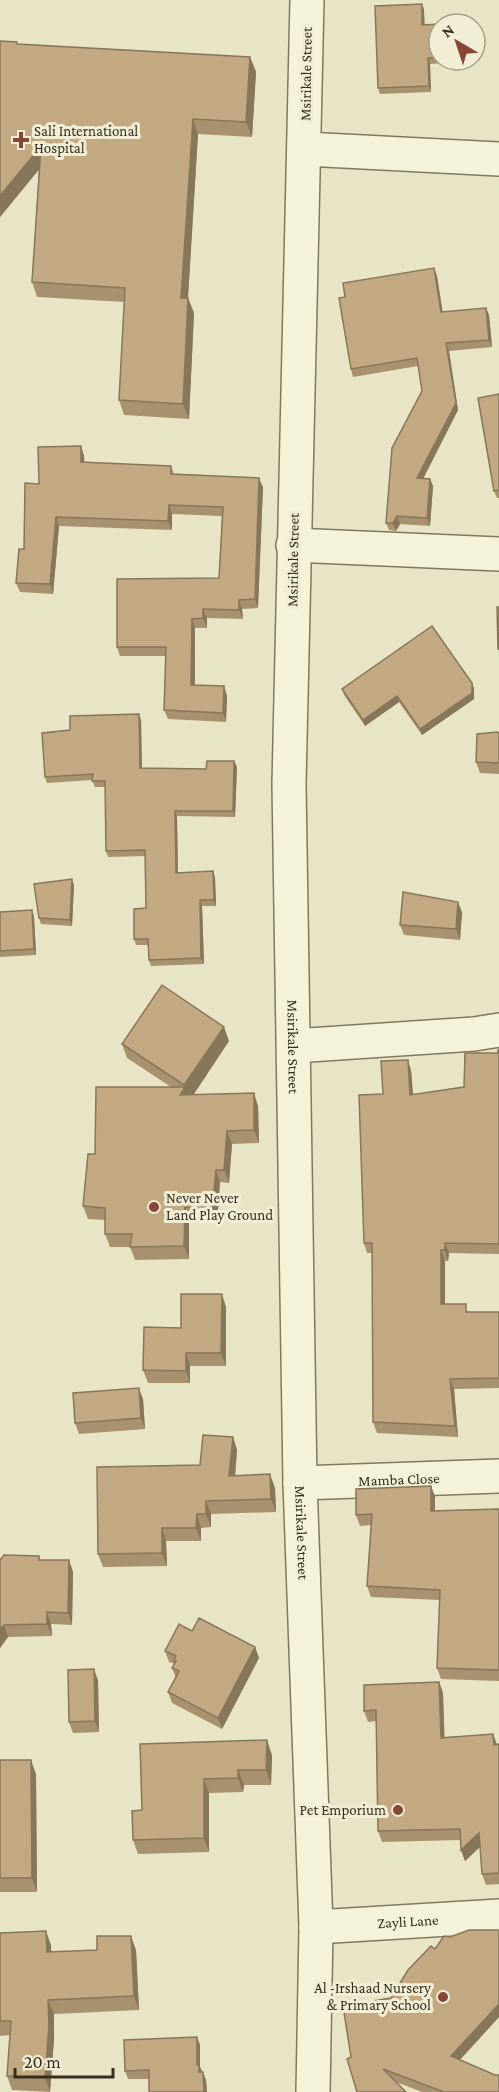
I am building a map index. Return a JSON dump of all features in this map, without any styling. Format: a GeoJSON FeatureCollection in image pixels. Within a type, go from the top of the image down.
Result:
{"type":"FeatureCollection","features":[{"type":"Feature","properties":{"kind":"street","name":"Msirikale Street"},"geometry":{"type":"LineString","coordinates":[[307,0],[289,784],[300,1483],[316,1927],[313,2092]]}},
{"type":"Feature","properties":{"kind":"street"},"geometry":{"type":"LineString","coordinates":[[305,149],[499,159]]}},
{"type":"Feature","properties":{"kind":"street"},"geometry":{"type":"LineString","coordinates":[[293,545],[499,554]]}},
{"type":"Feature","properties":{"kind":"street"},"geometry":{"type":"LineString","coordinates":[[294,1046],[474,1034],[499,1030]]}},
{"type":"Feature","properties":{"kind":"street","name":"Mamba Close"},"geometry":{"type":"LineString","coordinates":[[300,1483],[499,1476]]}},
{"type":"Feature","properties":{"kind":"street","name":"Zayli Lane"},"geometry":{"type":"LineString","coordinates":[[316,1927],[499,1916]]}},
{"type":"Feature","properties":{"kind":"building"},"geometry":{"type":"Polygon","coordinates":[[[422,4],[422,25],[427,25],[429,86],[378,88],[375,6],[422,4]]]}},
{"type":"Feature","properties":{"kind":"building"},"geometry":{"type":"Polygon","coordinates":[[[0,41],[17,42],[17,44],[250,57],[246,122],[193,119],[181,298],[188,298],[183,404],[119,400],[125,288],[32,282],[41,146],[0,196],[0,41]]]}},
{"type":"Feature","properties":{"kind":"building"},"geometry":{"type":"Polygon","coordinates":[[[434,268],[441,312],[486,308],[489,340],[446,343],[456,403],[417,478],[430,479],[427,518],[397,516],[393,523],[386,523],[392,448],[422,391],[417,358],[351,369],[339,298],[345,297],[343,283],[434,268]]]}},
{"type":"Feature","properties":{"kind":"building"},"geometry":{"type":"Polygon","coordinates":[[[499,394],[499,490],[494,491],[478,398],[499,394]]]}},
{"type":"Feature","properties":{"kind":"building"},"geometry":{"type":"Polygon","coordinates":[[[81,446],[81,462],[171,466],[171,474],[259,478],[255,599],[239,600],[239,610],[203,609],[203,618],[192,619],[191,685],[224,686],[223,713],[164,710],[166,647],[117,647],[117,579],[219,578],[223,507],[169,505],[168,521],[56,517],[50,584],[16,583],[19,549],[24,549],[25,483],[39,484],[38,447],[81,446]]]}},
{"type":"Feature","properties":{"kind":"building"},"geometry":{"type":"Polygon","coordinates":[[[497,607],[499,607],[499,649],[498,649],[497,607]]]}},
{"type":"Feature","properties":{"kind":"building"},"geometry":{"type":"Polygon","coordinates":[[[432,626],[472,683],[472,693],[420,729],[397,696],[363,720],[342,689],[432,626]]]}},
{"type":"Feature","properties":{"kind":"building"},"geometry":{"type":"Polygon","coordinates":[[[139,714],[140,768],[206,769],[207,761],[234,761],[233,811],[175,811],[176,873],[213,871],[214,900],[200,900],[201,958],[149,960],[148,939],[134,939],[134,909],[146,908],[145,850],[106,851],[105,781],[92,781],[93,774],[45,777],[42,733],[70,730],[70,716],[139,714]]]}},
{"type":"Feature","properties":{"kind":"building"},"geometry":{"type":"Polygon","coordinates":[[[499,733],[499,763],[476,762],[477,734],[499,733]]]}},
{"type":"Feature","properties":{"kind":"building"},"geometry":{"type":"Polygon","coordinates":[[[72,879],[70,920],[39,918],[34,884],[72,879]]]}},
{"type":"Feature","properties":{"kind":"building"},"geometry":{"type":"Polygon","coordinates":[[[403,892],[458,902],[456,929],[400,925],[403,892]]]}},
{"type":"Feature","properties":{"kind":"building"},"geometry":{"type":"Polygon","coordinates":[[[32,910],[34,949],[0,951],[0,912],[32,910]]]}},
{"type":"Feature","properties":{"kind":"building"},"geometry":{"type":"Polygon","coordinates":[[[162,985],[224,1027],[184,1085],[122,1044],[162,985]]]}},
{"type":"Feature","properties":{"kind":"building"},"geometry":{"type":"Polygon","coordinates":[[[499,1049],[499,1244],[445,1243],[445,1250],[441,1250],[441,1304],[466,1304],[466,1312],[499,1312],[499,1378],[450,1379],[455,1426],[373,1422],[372,1243],[364,1243],[359,1095],[383,1094],[381,1061],[408,1060],[410,1095],[464,1087],[465,1053],[498,1053],[499,1049]]]}},
{"type":"Feature","properties":{"kind":"building"},"geometry":{"type":"Polygon","coordinates":[[[96,1087],[185,1087],[180,1095],[254,1093],[254,1130],[227,1131],[224,1170],[216,1170],[212,1210],[185,1207],[184,1246],[130,1247],[132,1234],[105,1234],[105,1208],[83,1206],[88,1154],[95,1154],[96,1087]]]}},
{"type":"Feature","properties":{"kind":"building"},"geometry":{"type":"Polygon","coordinates":[[[181,1294],[222,1294],[221,1353],[186,1353],[186,1371],[143,1370],[144,1327],[181,1328],[181,1294]]]}},
{"type":"Feature","properties":{"kind":"building"},"geometry":{"type":"Polygon","coordinates":[[[139,1388],[141,1418],[75,1423],[73,1393],[139,1388]]]}},
{"type":"Feature","properties":{"kind":"building"},"geometry":{"type":"Polygon","coordinates":[[[203,1435],[233,1437],[229,1476],[270,1474],[271,1499],[206,1501],[206,1514],[197,1514],[196,1528],[162,1528],[162,1553],[98,1554],[97,1467],[200,1465],[203,1435]]]}},
{"type":"Feature","properties":{"kind":"building"},"geometry":{"type":"Polygon","coordinates":[[[431,1486],[431,1511],[499,1509],[499,1670],[437,1668],[440,1590],[367,1586],[372,1514],[356,1515],[356,1489],[431,1486]]]}},
{"type":"Feature","properties":{"kind":"building"},"geometry":{"type":"Polygon","coordinates":[[[4,1555],[39,1556],[39,1560],[69,1560],[68,1613],[47,1612],[47,1624],[4,1625],[0,1630],[0,1560],[4,1555]]]}},
{"type":"Feature","properties":{"kind":"building"},"geometry":{"type":"Polygon","coordinates":[[[199,1618],[255,1647],[218,1718],[168,1692],[179,1671],[172,1668],[176,1656],[165,1651],[179,1624],[192,1631],[199,1618]]]}},
{"type":"Feature","properties":{"kind":"building"},"geometry":{"type":"Polygon","coordinates":[[[94,1669],[95,1721],[69,1722],[68,1670],[94,1669]]]}},
{"type":"Feature","properties":{"kind":"building"},"geometry":{"type":"Polygon","coordinates":[[[439,1682],[441,1738],[493,1734],[494,1745],[499,1744],[499,1873],[482,1874],[479,1833],[461,1850],[460,1829],[378,1831],[376,1710],[364,1711],[364,1685],[439,1682]]]}},
{"type":"Feature","properties":{"kind":"building"},"geometry":{"type":"Polygon","coordinates":[[[267,1740],[266,1770],[238,1770],[238,1778],[204,1779],[204,1838],[133,1840],[132,1811],[142,1810],[140,1744],[267,1740]]]}},
{"type":"Feature","properties":{"kind":"building"},"geometry":{"type":"Polygon","coordinates":[[[0,1760],[31,1760],[32,1878],[0,1878],[0,1760]]]}},
{"type":"Feature","properties":{"kind":"building"},"geometry":{"type":"Polygon","coordinates":[[[469,1930],[499,1930],[499,2004],[451,2056],[499,2075],[499,2092],[444,2092],[383,2069],[406,2092],[357,2092],[347,2059],[351,2057],[343,2006],[391,1998],[408,1970],[431,1946],[435,1949],[444,1936],[450,1937],[469,1930]]]}},
{"type":"Feature","properties":{"kind":"building"},"geometry":{"type":"Polygon","coordinates":[[[46,1931],[47,1952],[97,1950],[97,1936],[131,1936],[134,1996],[48,2000],[49,2025],[45,2078],[7,2076],[11,2021],[0,2021],[0,1933],[46,1931]]]}},
{"type":"Feature","properties":{"kind":"building"},"geometry":{"type":"Polygon","coordinates":[[[197,2037],[197,2065],[199,2065],[199,2072],[203,2072],[204,2092],[149,2092],[149,2070],[125,2071],[124,2040],[197,2037]]]}},
{"type":"Feature","properties":{"kind":"place","name":"Sali International Hospital"},"geometry":{"type":"Point","coordinates":[21,140]}},
{"type":"Feature","properties":{"kind":"place","name":"Never Never Land Play Ground"},"geometry":{"type":"Point","coordinates":[154,1207]}},
{"type":"Feature","properties":{"kind":"place","name":"Pet Emporium"},"geometry":{"type":"Point","coordinates":[398,1810]}},
{"type":"Feature","properties":{"kind":"place","name":"Al -Irshaad Nursery & Primary School"},"geometry":{"type":"Point","coordinates":[443,1997]}}]}
